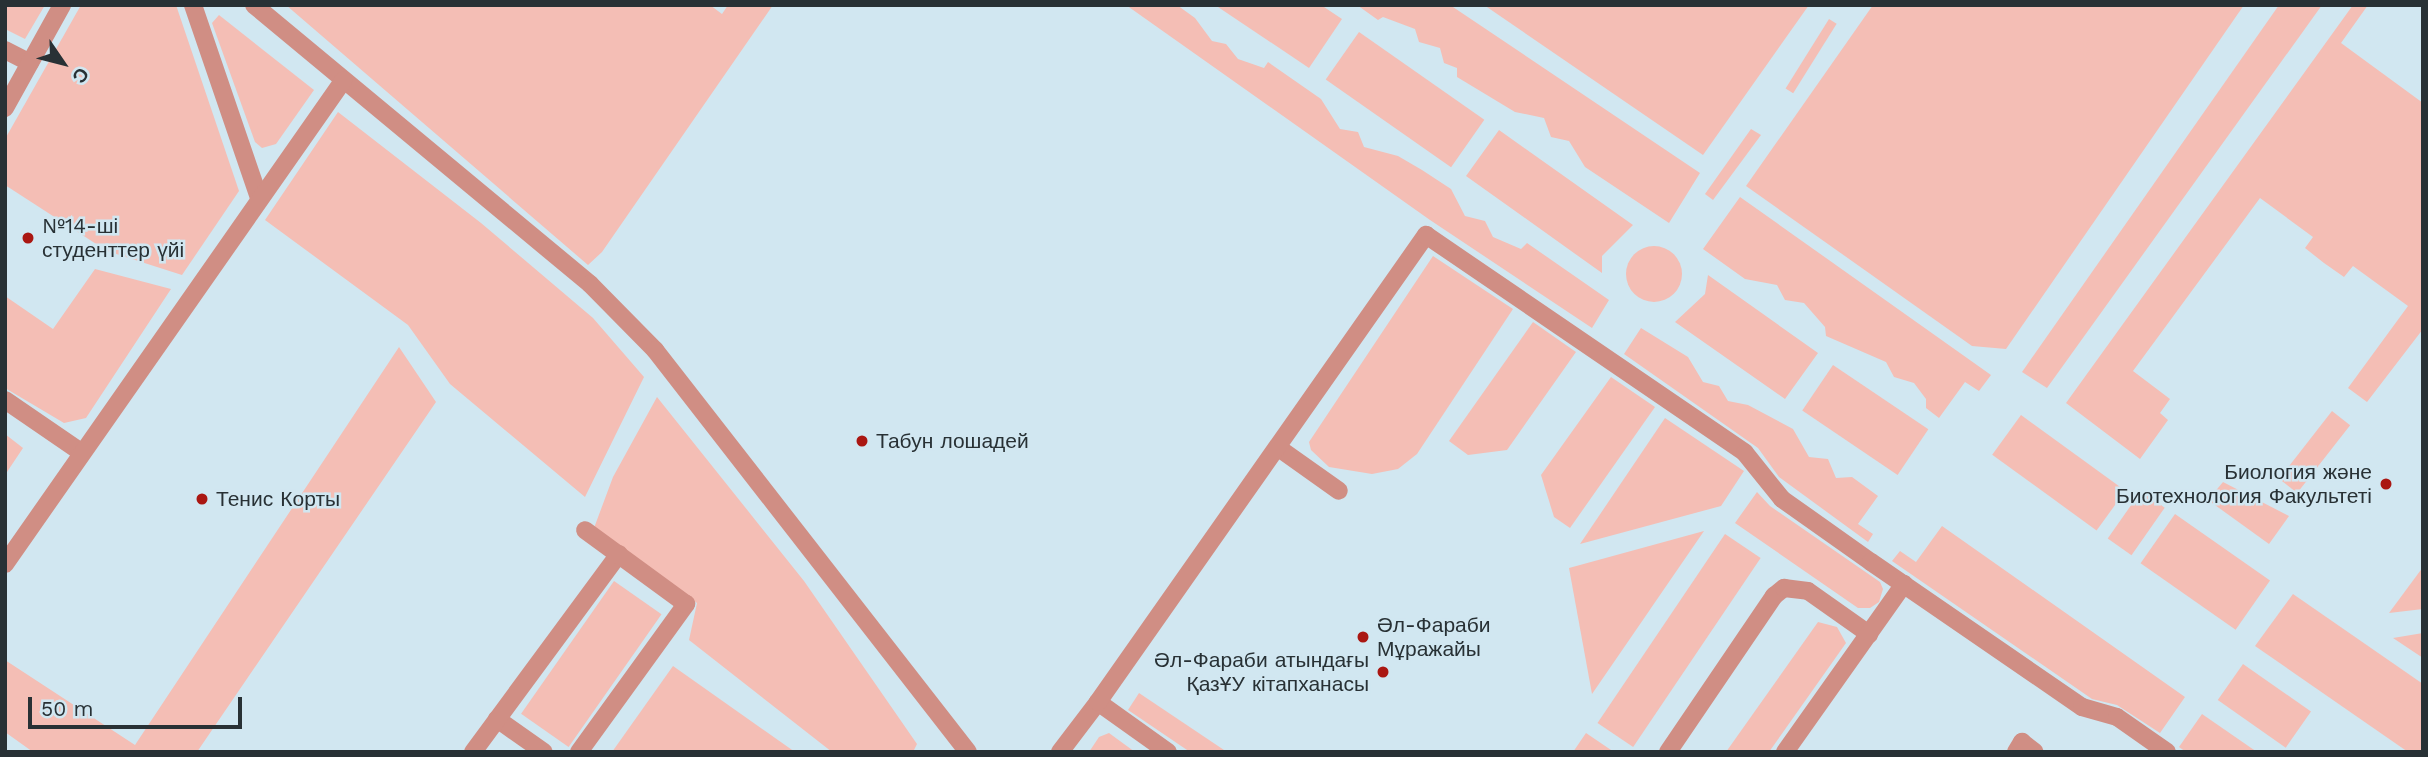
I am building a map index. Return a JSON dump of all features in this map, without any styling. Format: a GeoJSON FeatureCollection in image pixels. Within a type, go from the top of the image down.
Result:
{"type":"FeatureCollection","features":[{"type":"Feature","properties":{"kind":"street"},"geometry":{"type":"LineString","coordinates":[[5,108],[62,5]]}},
{"type":"Feature","properties":{"kind":"street"},"geometry":{"type":"LineString","coordinates":[[193,5],[259,198]]}},
{"type":"Feature","properties":{"kind":"street"},"geometry":{"type":"LineString","coordinates":[[254,5],[590,284],[655,350],[968,752]]}},
{"type":"Feature","properties":{"kind":"street"},"geometry":{"type":"LineString","coordinates":[[5,50],[30,62]]}},
{"type":"Feature","properties":{"kind":"street"},"geometry":{"type":"LineString","coordinates":[[5,564],[343,81]]}},
{"type":"Feature","properties":{"kind":"street"},"geometry":{"type":"LineString","coordinates":[[1060,752],[1280,449],[1426,235],[1745,453],[1782,499],[2081,707],[2117,717],[2167,752]]}},
{"type":"Feature","properties":{"kind":"street"},"geometry":{"type":"LineString","coordinates":[[5,400],[81,452]]}},
{"type":"Feature","properties":{"kind":"street"},"geometry":{"type":"LineString","coordinates":[[1280,449],[1339,491]]}},
{"type":"Feature","properties":{"kind":"street"},"geometry":{"type":"LineString","coordinates":[[579,752],[685,604],[585,530]]}},
{"type":"Feature","properties":{"kind":"street"},"geometry":{"type":"LineString","coordinates":[[473,752],[619,554]]}},
{"type":"Feature","properties":{"kind":"street"},"geometry":{"type":"LineString","coordinates":[[1785,752],[1904,584]]}},
{"type":"Feature","properties":{"kind":"street"},"geometry":{"type":"LineString","coordinates":[[1668,752],[1774,596],[1784,588],[1808,591],[1869,634]]}},
{"type":"Feature","properties":{"kind":"street"},"geometry":{"type":"LineString","coordinates":[[1098,702],[1168,752]]}},
{"type":"Feature","properties":{"kind":"street"},"geometry":{"type":"LineString","coordinates":[[497,719],[544,752]]}},
{"type":"Feature","properties":{"kind":"street"},"geometry":{"type":"LineString","coordinates":[[2015,752],[2022,743],[2035,752]]}},
{"type":"Feature","properties":{"kind":"shaded area"},"geometry":{"type":"Polygon","coordinates":[[[5,5],[45,5],[25,39],[5,29],[5,5]]]}},
{"type":"Feature","properties":{"kind":"shaded area"},"geometry":{"type":"Polygon","coordinates":[[[81,5],[176,5],[239,191],[182,275],[107,251],[5,185],[5,139],[81,5]]]}},
{"type":"Feature","properties":{"kind":"shaded area"},"geometry":{"type":"Polygon","coordinates":[[[286,5],[710,5],[722,14],[728,5],[773,5],[602,252],[588,265],[286,5]]]}},
{"type":"Feature","properties":{"kind":"shaded area"},"geometry":{"type":"Polygon","coordinates":[[[1126,5],[1177,5],[1195,18],[1212,41],[1226,44],[1238,59],[1264,68],[1268,62],[1321,99],[1340,129],[1358,132],[1364,147],[1398,156],[1422,170],[1451,189],[1465,216],[1485,221],[1493,237],[1521,249],[1527,243],[1609,300],[1592,328],[1430,220],[1126,5]]]}},
{"type":"Feature","properties":{"kind":"shaded area"},"geometry":{"type":"Polygon","coordinates":[[[1215,5],[1321,5],[1342,19],[1309,68],[1215,5]]]}},
{"type":"Feature","properties":{"kind":"shaded area"},"geometry":{"type":"Polygon","coordinates":[[[1357,5],[1450,5],[1700,173],[1669,223],[1585,167],[1569,141],[1551,137],[1544,118],[1515,112],[1457,77],[1457,68],[1444,63],[1440,48],[1419,42],[1415,29],[1383,17],[1378,20],[1357,5]]]}},
{"type":"Feature","properties":{"kind":"shaded area"},"geometry":{"type":"Polygon","coordinates":[[[1484,5],[1809,5],[1703,155],[1484,5]]]}},
{"type":"Feature","properties":{"kind":"shaded area"},"geometry":{"type":"Polygon","coordinates":[[[1873,5],[2244,5],[2006,349],[1972,346],[1746,186],[1873,5]]]}},
{"type":"Feature","properties":{"kind":"shaded area"},"geometry":{"type":"Polygon","coordinates":[[[2279,5],[2322,5],[2047,388],[2022,372],[2279,5]]]}},
{"type":"Feature","properties":{"kind":"shaded area"},"geometry":{"type":"Polygon","coordinates":[[[2353,5],[2368,5],[2341,43],[2423,103],[2423,329],[2367,402],[2348,388],[2408,306],[2353,266],[2344,277],[2324,263],[2305,248],[2313,237],[2260,198],[2133,371],[2170,399],[2160,413],[2168,420],[2140,459],[2066,403],[2353,5]]]}},
{"type":"Feature","properties":{"kind":"shaded area"},"geometry":{"type":"Polygon","coordinates":[[[219,15],[314,90],[276,144],[262,148],[255,142],[212,23],[219,15]]]}},
{"type":"Feature","properties":{"kind":"shaded area"},"geometry":{"type":"Polygon","coordinates":[[[1829,19],[1837,24],[1793,93],[1786,89],[1829,19]]]}},
{"type":"Feature","properties":{"kind":"shaded area"},"geometry":{"type":"Polygon","coordinates":[[[1359,32],[1484,120],[1451,167],[1326,80],[1359,32]]]}},
{"type":"Feature","properties":{"kind":"shaded area"},"geometry":{"type":"Polygon","coordinates":[[[338,112],[481,223],[593,318],[644,377],[585,497],[450,384],[408,325],[265,220],[338,112]]]}},
{"type":"Feature","properties":{"kind":"shaded area"},"geometry":{"type":"Polygon","coordinates":[[[1751,129],[1761,135],[1713,200],[1705,194],[1751,129]]]}},
{"type":"Feature","properties":{"kind":"shaded area"},"geometry":{"type":"Polygon","coordinates":[[[1499,130],[1633,225],[1602,256],[1602,273],[1466,176],[1499,130]]]}},
{"type":"Feature","properties":{"kind":"shaded area"},"geometry":{"type":"Polygon","coordinates":[[[1740,197],[1991,375],[1979,391],[1965,382],[1939,418],[1926,408],[1926,399],[1914,383],[1894,377],[1886,362],[1826,336],[1825,327],[1804,303],[1785,300],[1777,285],[1745,279],[1703,249],[1740,197]]]}},
{"type":"Feature","properties":{"kind":"shaded area"},"geometry":{"type":"Polygon","coordinates":[[[1648,246],[1660,246],[1670,250],[1678,258],[1682,274],[1678,290],[1670,298],[1660,302],[1648,302],[1638,298],[1630,290],[1626,280],[1626,268],[1630,258],[1638,250],[1648,246]]]}},
{"type":"Feature","properties":{"kind":"shaded area"},"geometry":{"type":"Polygon","coordinates":[[[1433,256],[1513,309],[1417,454],[1398,469],[1372,474],[1329,467],[1311,450],[1309,442],[1433,256]]]}},
{"type":"Feature","properties":{"kind":"shaded area"},"geometry":{"type":"Polygon","coordinates":[[[95,269],[171,289],[86,418],[64,423],[5,388],[5,296],[53,329],[95,269]]]}},
{"type":"Feature","properties":{"kind":"shaded area"},"geometry":{"type":"Polygon","coordinates":[[[1708,275],[1818,353],[1785,399],[1675,322],[1705,294],[1708,275]]]}},
{"type":"Feature","properties":{"kind":"shaded area"},"geometry":{"type":"Polygon","coordinates":[[[1533,322],[1576,352],[1507,450],[1468,455],[1449,441],[1533,322]]]}},
{"type":"Feature","properties":{"kind":"shaded area"},"geometry":{"type":"Polygon","coordinates":[[[1641,328],[1688,357],[1703,382],[1719,386],[1728,401],[1748,405],[1793,429],[1809,457],[1828,459],[1836,478],[1852,477],[1878,496],[1858,524],[1873,534],[1868,542],[1779,477],[1758,448],[1624,354],[1641,328]]]}},
{"type":"Feature","properties":{"kind":"shaded area"},"geometry":{"type":"Polygon","coordinates":[[[399,347],[436,402],[197,752],[33,752],[5,732],[5,660],[135,745],[399,347]]]}},
{"type":"Feature","properties":{"kind":"shaded area"},"geometry":{"type":"Polygon","coordinates":[[[1833,365],[1928,429],[1898,475],[1802,411],[1833,365]]]}},
{"type":"Feature","properties":{"kind":"shaded area"},"geometry":{"type":"Polygon","coordinates":[[[1611,377],[1655,407],[1570,528],[1554,517],[1541,475],[1611,377]]]}},
{"type":"Feature","properties":{"kind":"shaded area"},"geometry":{"type":"Polygon","coordinates":[[[657,397],[804,581],[917,744],[913,752],[832,752],[689,640],[697,603],[594,528],[613,477],[657,397]]]}},
{"type":"Feature","properties":{"kind":"shaded area"},"geometry":{"type":"Polygon","coordinates":[[[2332,411],[2350,425],[2297,493],[2279,479],[2332,411]]]}},
{"type":"Feature","properties":{"kind":"shaded area"},"geometry":{"type":"Polygon","coordinates":[[[2021,415],[2125,491],[2097,530],[1992,455],[2021,415]]]}},
{"type":"Feature","properties":{"kind":"shaded area"},"geometry":{"type":"Polygon","coordinates":[[[1665,418],[1744,471],[1721,506],[1580,544],[1665,418]]]}},
{"type":"Feature","properties":{"kind":"shaded area"},"geometry":{"type":"Polygon","coordinates":[[[5,434],[23,448],[5,475],[5,434]]]}},
{"type":"Feature","properties":{"kind":"shaded area"},"geometry":{"type":"Polygon","coordinates":[[[2223,482],[2289,516],[2269,544],[2208,500],[2223,482]]]}},
{"type":"Feature","properties":{"kind":"shaded area"},"geometry":{"type":"Polygon","coordinates":[[[2141,491],[2165,508],[2131,555],[2108,539],[2141,491]]]}},
{"type":"Feature","properties":{"kind":"shaded area"},"geometry":{"type":"Polygon","coordinates":[[[1757,492],[1770,506],[1880,582],[1883,589],[1879,602],[1870,608],[1858,608],[1735,523],[1757,492]]]}},
{"type":"Feature","properties":{"kind":"shaded area"},"geometry":{"type":"Polygon","coordinates":[[[2175,514],[2270,581],[2236,630],[2141,563],[2175,514]]]}},
{"type":"Feature","properties":{"kind":"shaded area"},"geometry":{"type":"Polygon","coordinates":[[[1942,526],[2185,697],[2160,733],[2117,705],[2092,699],[1892,561],[1900,551],[1916,562],[1942,526]]]}},
{"type":"Feature","properties":{"kind":"shaded area"},"geometry":{"type":"Polygon","coordinates":[[[1704,531],[1592,694],[1569,568],[1704,531]]]}},
{"type":"Feature","properties":{"kind":"shaded area"},"geometry":{"type":"Polygon","coordinates":[[[1725,534],[1761,558],[1633,747],[1598,723],[1725,534]]]}},
{"type":"Feature","properties":{"kind":"shaded area"},"geometry":{"type":"Polygon","coordinates":[[[2423,567],[2423,609],[2389,613],[2423,567]]]}},
{"type":"Feature","properties":{"kind":"shaded area"},"geometry":{"type":"Polygon","coordinates":[[[614,581],[662,614],[569,747],[521,714],[614,581]]]}},
{"type":"Feature","properties":{"kind":"shaded area"},"geometry":{"type":"Polygon","coordinates":[[[2293,594],[2423,684],[2423,752],[2408,752],[2255,646],[2293,594]]]}},
{"type":"Feature","properties":{"kind":"shaded area"},"geometry":{"type":"Polygon","coordinates":[[[1818,622],[1837,627],[1846,643],[1769,752],[1726,752],[1818,622]]]}},
{"type":"Feature","properties":{"kind":"shaded area"},"geometry":{"type":"Polygon","coordinates":[[[2423,633],[2423,658],[2393,638],[2423,633]]]}},
{"type":"Feature","properties":{"kind":"shaded area"},"geometry":{"type":"Polygon","coordinates":[[[2243,664],[2311,712],[2286,748],[2218,700],[2243,664]]]}},
{"type":"Feature","properties":{"kind":"shaded area"},"geometry":{"type":"Polygon","coordinates":[[[673,666],[795,752],[612,752],[673,666]]]}},
{"type":"Feature","properties":{"kind":"shaded area"},"geometry":{"type":"Polygon","coordinates":[[[1139,693],[1227,752],[1190,752],[1128,710],[1139,693]]]}},
{"type":"Feature","properties":{"kind":"shaded area"},"geometry":{"type":"Polygon","coordinates":[[[2202,714],[2257,752],[2186,752],[2179,747],[2202,714]]]}},
{"type":"Feature","properties":{"kind":"shaded area"},"geometry":{"type":"Polygon","coordinates":[[[1109,733],[1135,752],[1089,752],[1099,737],[1109,733]]]}},
{"type":"Feature","properties":{"kind":"shaded area"},"geometry":{"type":"Polygon","coordinates":[[[1586,733],[1614,752],[1573,752],[1586,733]]]}},
{"type":"Feature","properties":{"kind":"place","name":"№14-ші студенттер үйі"},"geometry":{"type":"Point","coordinates":[28,238]}},
{"type":"Feature","properties":{"kind":"place","name":"Табун лошадей"},"geometry":{"type":"Point","coordinates":[862,441]}},
{"type":"Feature","properties":{"kind":"place","name":"Биология және Биотехнология Факультеті"},"geometry":{"type":"Point","coordinates":[2386,484]}},
{"type":"Feature","properties":{"kind":"place","name":"Тенис Корты"},"geometry":{"type":"Point","coordinates":[202,499]}},
{"type":"Feature","properties":{"kind":"place","name":"Әл-Фараби Мұражайы"},"geometry":{"type":"Point","coordinates":[1363,637]}},
{"type":"Feature","properties":{"kind":"place","name":"Әл-Фараби атындағы ҚазҰУ кітапханасы"},"geometry":{"type":"Point","coordinates":[1383,672]}}]}
